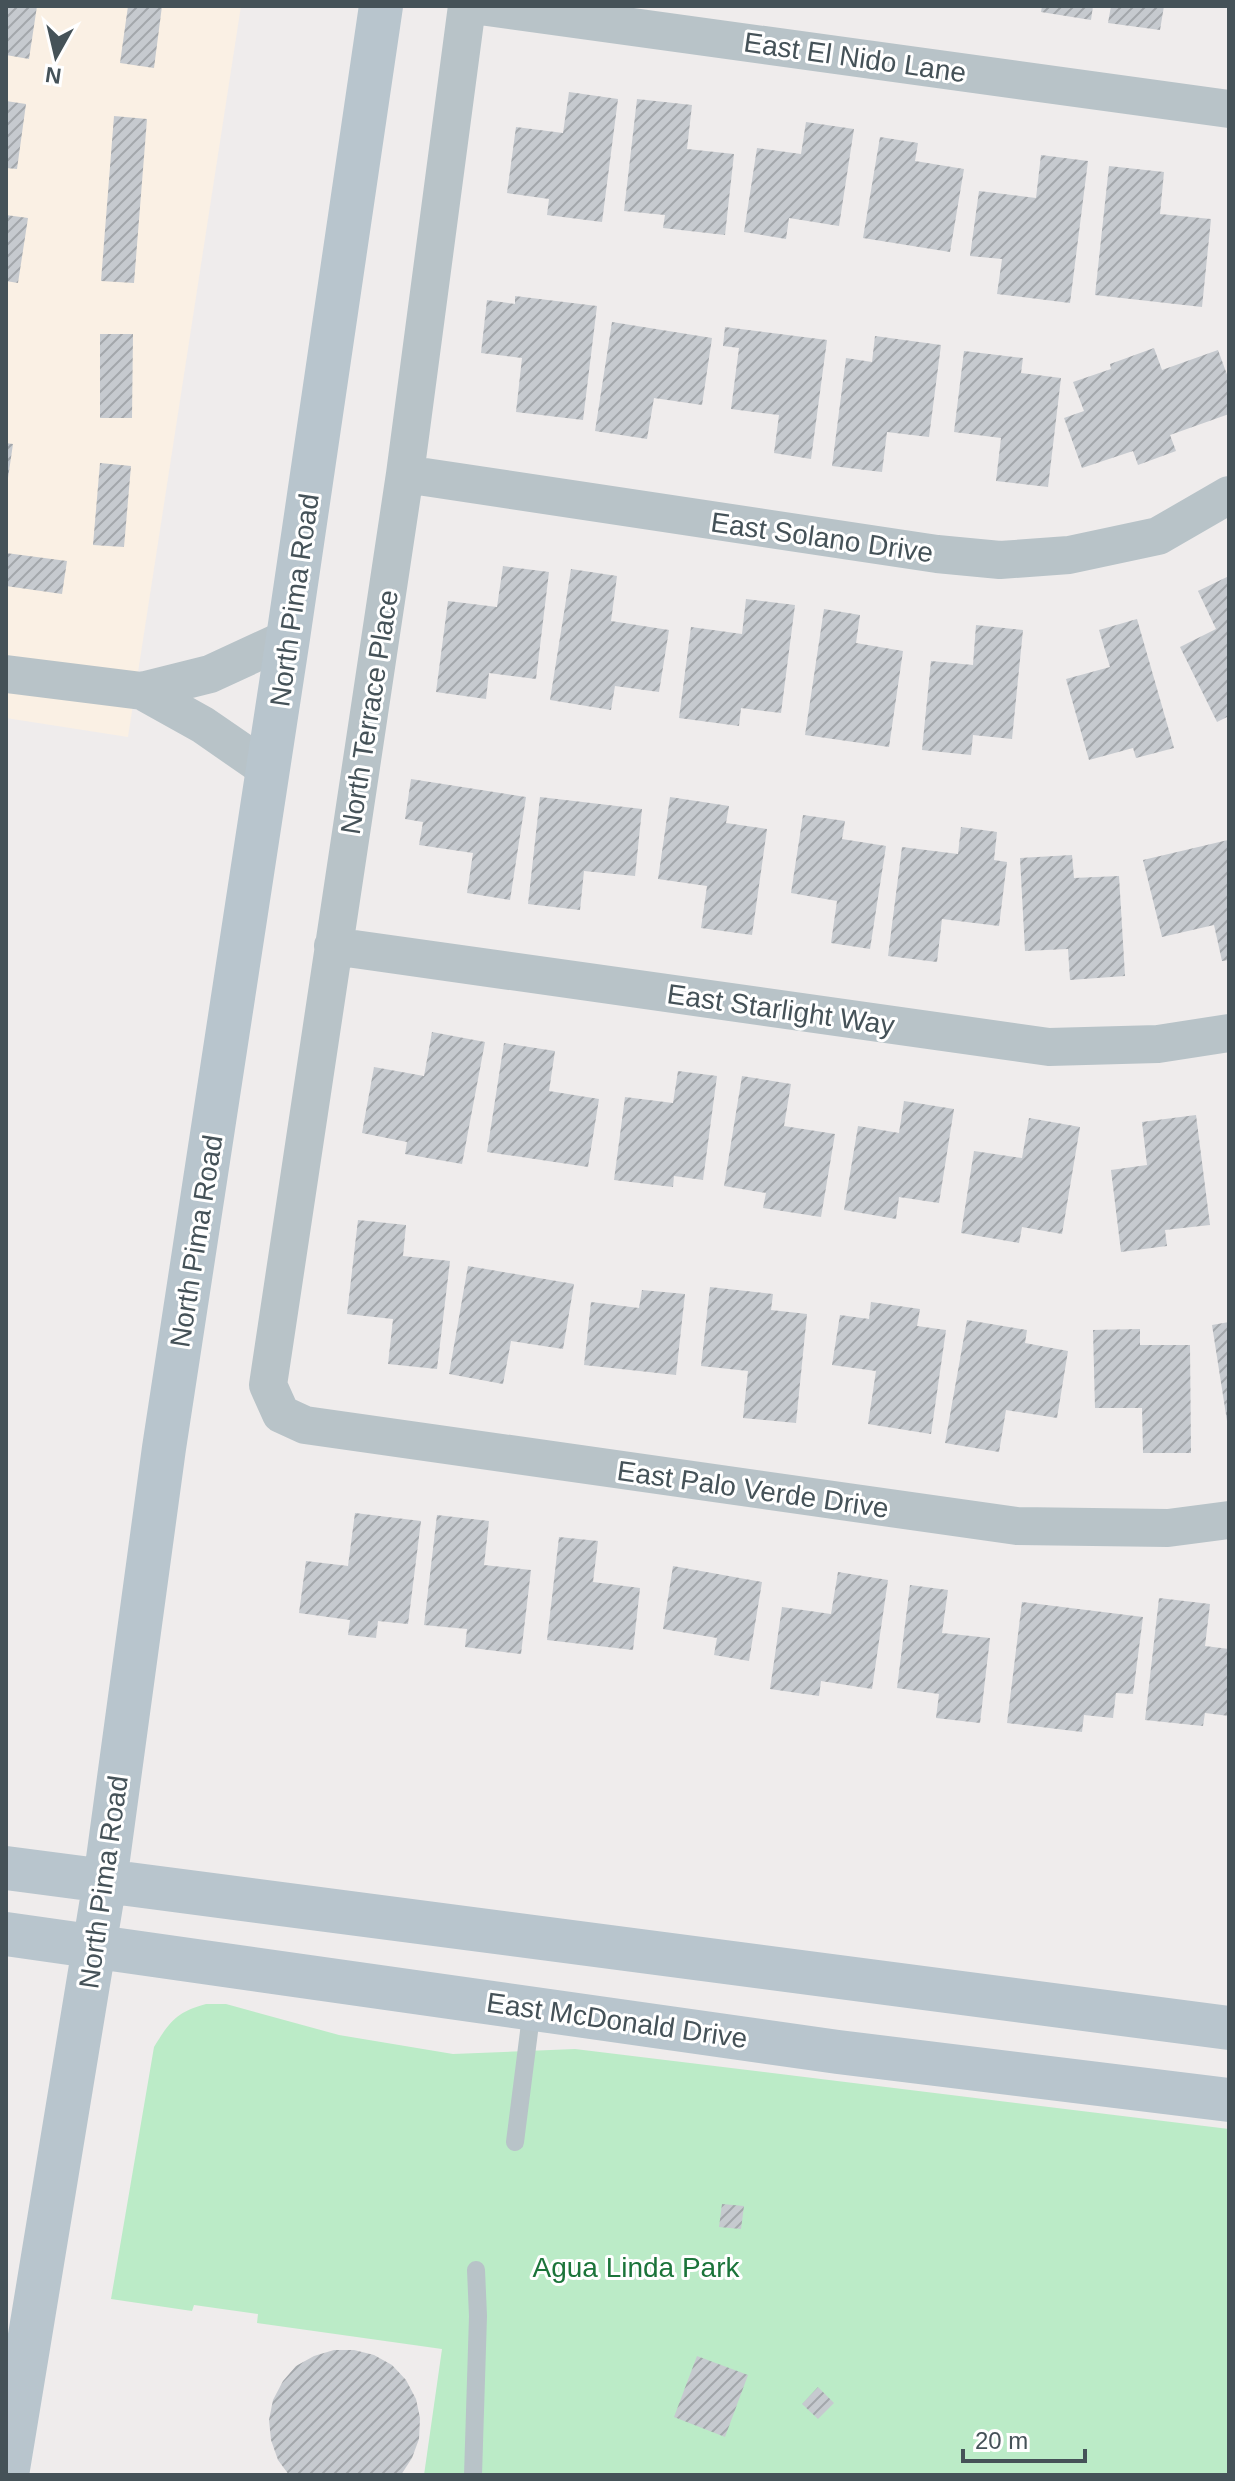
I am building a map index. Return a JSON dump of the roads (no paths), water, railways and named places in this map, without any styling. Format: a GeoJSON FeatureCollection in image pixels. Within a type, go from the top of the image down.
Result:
{"type":"FeatureCollection","features":[{"type":"Feature","properties":{"kind":"main road","name":"North Pima Road"},"geometry":{"type":"LineString","coordinates":[[7,2475],[105,1881],[164,1448],[381,6]]}},
{"type":"Feature","properties":{"kind":"main road"},"geometry":{"type":"LineString","coordinates":[[6,1868],[1229,2028]]}},
{"type":"Feature","properties":{"kind":"main road","name":"East McDonald Drive"},"geometry":{"type":"LineString","coordinates":[[6,1934],[838,2052],[1229,2100]]}},
{"type":"Feature","properties":{"kind":"street","name":"North Terrace Place"},"geometry":{"type":"LineString","coordinates":[[281,1414],[268,1385],[405,474],[467,6]]}},
{"type":"Feature","properties":{"kind":"street","name":"East El Nido Lane"},"geometry":{"type":"LineString","coordinates":[[480,6],[1229,109]]}},
{"type":"Feature","properties":{"kind":"street","name":"East Solano Drive"},"geometry":{"type":"LineString","coordinates":[[405,474],[921,552],[1000,560],[1069,555],[1158,536],[1229,495]]}},
{"type":"Feature","properties":{"kind":"street"},"geometry":{"type":"LineString","coordinates":[[6,674],[142,691],[210,674],[288,638]]}},
{"type":"Feature","properties":{"kind":"street"},"geometry":{"type":"LineString","coordinates":[[142,691],[203,725],[268,770]]}},
{"type":"Feature","properties":{"kind":"street","name":"East Starlight Way"},"geometry":{"type":"LineString","coordinates":[[333,946],[1049,1047],[1158,1044],[1229,1033]]}},
{"type":"Feature","properties":{"kind":"street","name":"East Palo Verde Drive"},"geometry":{"type":"LineString","coordinates":[[281,1414],[305,1425],[1017,1526],[1168,1528],[1229,1520]]}},
{"type":"Feature","properties":{"kind":"lane"},"geometry":{"type":"LineString","coordinates":[[515,2142],[532,2008]]}},
{"type":"Feature","properties":{"kind":"lane"},"geometry":{"type":"LineString","coordinates":[[473,2475],[478,2316],[476,2270]]}},
{"type":"Feature","properties":{"kind":"park label","name":"Agua Linda Park"},"geometry":{"type":"Point","coordinates":[636,2267]}}]}
